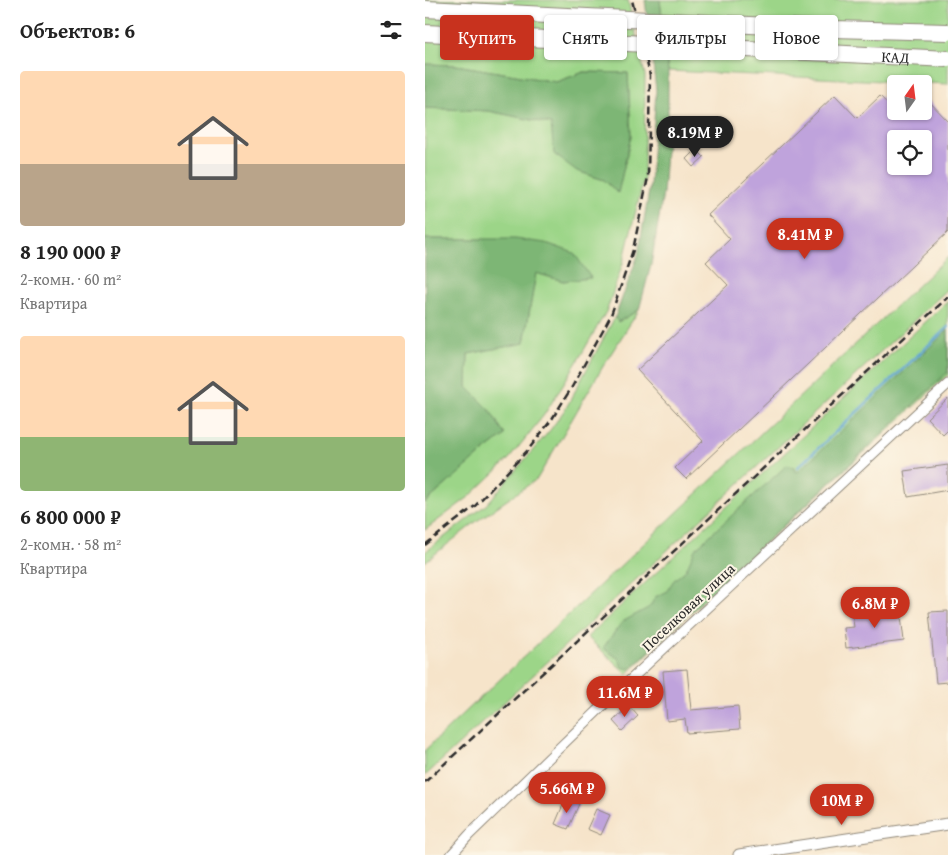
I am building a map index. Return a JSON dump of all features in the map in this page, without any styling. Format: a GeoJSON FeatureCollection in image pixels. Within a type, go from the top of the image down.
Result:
{"type":"FeatureCollection","features":[{"type":"Feature","properties":{"kind":"highway","name":"КАД"},"geometry":{"type":"LineString","coordinates":[[425,9],[833,29],[948,32]]}},
{"type":"Feature","properties":{"kind":"highway","name":"КАД"},"geometry":{"type":"LineString","coordinates":[[425,33],[948,59]]}},
{"type":"Feature","properties":{"kind":"street","name":"Поселковая улица"},"geometry":{"type":"LineString","coordinates":[[451,855],[469,835],[623,687],[948,384]]}},
{"type":"Feature","properties":{"kind":"street"},"geometry":{"type":"LineString","coordinates":[[739,855],[948,824]]}},
{"type":"Feature","properties":{"kind":"green space"},"geometry":{"type":"Polygon","coordinates":[[[425,0],[628,0],[637,40],[637,60],[642,60],[645,75],[644,178],[623,263],[607,310],[544,415],[509,459],[469,497],[425,530],[425,503],[505,435],[489,409],[467,387],[468,354],[524,343],[536,273],[563,281],[591,277],[483,239],[425,239],[425,108],[489,111],[551,124],[577,171],[604,180],[618,192],[631,136],[628,73],[584,72],[556,82],[456,65],[425,64],[425,0]]]}},
{"type":"Feature","properties":{"kind":"green space"},"geometry":{"type":"Polygon","coordinates":[[[645,0],[660,0],[662,15],[647,15],[645,0]]]}},
{"type":"Feature","properties":{"kind":"green space"},"geometry":{"type":"Polygon","coordinates":[[[660,0],[948,0],[948,84],[933,83],[933,75],[887,75],[887,81],[668,71],[667,60],[745,60],[745,15],[662,15],[660,0]]]}},
{"type":"Feature","properties":{"kind":"green space"},"geometry":{"type":"Polygon","coordinates":[[[652,60],[667,60],[668,123],[663,194],[651,265],[639,310],[618,322],[615,317],[638,255],[650,185],[656,90],[652,60]]]}},
{"type":"Feature","properties":{"kind":"green space"},"geometry":{"type":"Polygon","coordinates":[[[425,64],[456,65],[556,82],[584,72],[628,73],[631,136],[618,193],[604,180],[577,171],[554,154],[551,124],[489,111],[425,108],[425,64]]]}},
{"type":"Feature","properties":{"kind":"green space"},"geometry":{"type":"Polygon","coordinates":[[[425,239],[515,239],[546,243],[574,253],[591,278],[563,281],[536,273],[524,343],[468,354],[467,387],[489,409],[505,435],[425,503],[425,239]]]}},
{"type":"Feature","properties":{"kind":"green space"},"geometry":{"type":"Polygon","coordinates":[[[948,257],[948,289],[425,776],[425,750],[948,257]]]}},
{"type":"Feature","properties":{"kind":"green space"},"geometry":{"type":"Polygon","coordinates":[[[948,301],[948,375],[710,594],[627,674],[587,637],[948,301]]]}},
{"type":"Feature","properties":{"kind":"green space"},"geometry":{"type":"Polygon","coordinates":[[[639,310],[605,363],[537,479],[477,521],[425,562],[425,552],[487,504],[551,429],[566,408],[615,317],[618,321],[639,310]]]}},
{"type":"Feature","properties":{"kind":"green space"},"geometry":{"type":"Polygon","coordinates":[[[948,330],[948,372],[630,669],[622,667],[619,659],[603,648],[622,622],[648,608],[655,597],[666,592],[674,580],[686,570],[695,549],[787,465],[794,467],[795,472],[799,471],[948,330]]]}},
{"type":"Feature","properties":{"kind":"building"},"geometry":{"type":"Polygon","coordinates":[[[835,95],[857,118],[880,96],[887,103],[887,120],[933,120],[933,105],[948,121],[948,232],[686,479],[675,468],[703,441],[637,370],[728,285],[706,262],[730,239],[708,215],[835,95]]]}},
{"type":"Feature","properties":{"kind":"building"},"geometry":{"type":"Polygon","coordinates":[[[696,149],[704,157],[693,167],[686,159],[696,149]]]}},
{"type":"Feature","properties":{"kind":"building"},"geometry":{"type":"Polygon","coordinates":[[[948,398],[948,430],[943,435],[927,418],[948,398]]]}},
{"type":"Feature","properties":{"kind":"building"},"geometry":{"type":"Polygon","coordinates":[[[948,465],[948,490],[908,497],[904,471],[948,465]]]}},
{"type":"Feature","properties":{"kind":"building"},"geometry":{"type":"Polygon","coordinates":[[[900,608],[904,641],[846,648],[844,628],[854,627],[852,614],[900,608]]]}},
{"type":"Feature","properties":{"kind":"building"},"geometry":{"type":"Polygon","coordinates":[[[948,611],[948,682],[936,683],[929,612],[948,611]]]}},
{"type":"Feature","properties":{"kind":"building"},"geometry":{"type":"Polygon","coordinates":[[[687,669],[691,710],[738,706],[740,729],[687,733],[685,719],[667,721],[663,671],[687,669]]]}},
{"type":"Feature","properties":{"kind":"building"},"geometry":{"type":"Polygon","coordinates":[[[629,706],[638,716],[622,731],[613,721],[629,706]]]}},
{"type":"Feature","properties":{"kind":"building"},"geometry":{"type":"Polygon","coordinates":[[[566,798],[579,804],[568,829],[555,824],[566,798]]]}},
{"type":"Feature","properties":{"kind":"building"},"geometry":{"type":"Polygon","coordinates":[[[596,809],[610,815],[601,835],[587,829],[596,809]]]}},
{"type":"Feature","properties":{"kind":"waterway"},"geometry":{"type":"LineString","coordinates":[[797,468],[948,327]]}},
{"type":"Feature","properties":{"kind":"railway"},"geometry":{"type":"LineString","coordinates":[[425,545],[475,506],[528,450],[552,419],[572,387],[611,315],[633,250],[648,177],[650,75],[632,0]]}},
{"type":"Feature","properties":{"kind":"railway"},"geometry":{"type":"LineString","coordinates":[[425,782],[948,297]]}}]}
